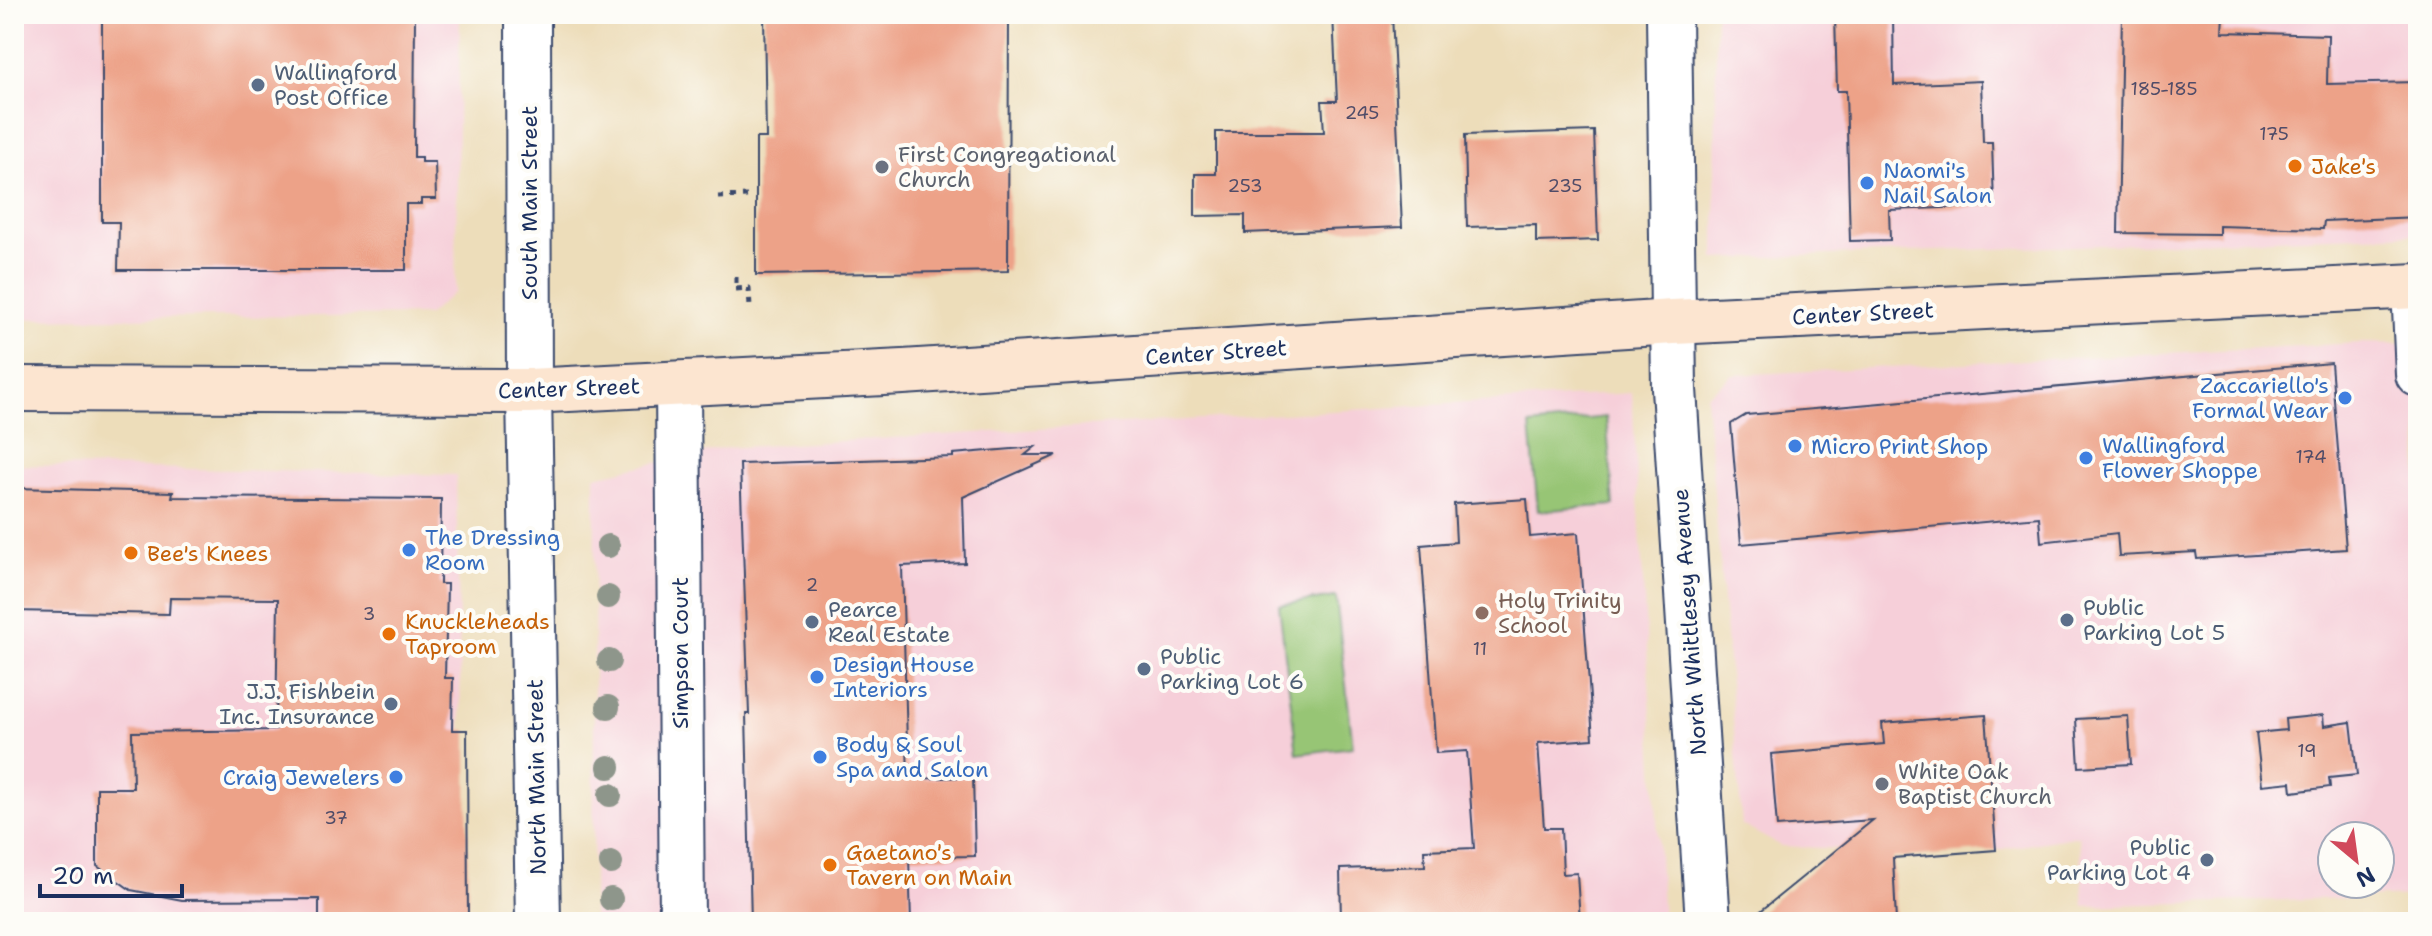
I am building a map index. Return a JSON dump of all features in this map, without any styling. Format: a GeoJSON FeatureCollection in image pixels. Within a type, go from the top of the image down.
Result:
{"type":"FeatureCollection","features":[{"type":"Feature","properties":{"kind":"main road","name":"Center Street"},"geometry":{"type":"LineString","coordinates":[[14,389],[529,391],[1673,322],[2416,286]]}},
{"type":"Feature","properties":{"kind":"street","name":"South Main Street"},"geometry":{"type":"LineString","coordinates":[[528,14],[529,391]]}},
{"type":"Feature","properties":{"kind":"street","name":"North Whittlesey Avenue"},"geometry":{"type":"LineString","coordinates":[[1669,14],[1674,389],[1708,922]]}},
{"type":"Feature","properties":{"kind":"street"},"geometry":{"type":"LineString","coordinates":[[2416,286],[2418,374]]}},
{"type":"Feature","properties":{"kind":"street","name":"Simpson Court"},"geometry":{"type":"LineString","coordinates":[[678,384],[682,922]]}},
{"type":"Feature","properties":{"kind":"street","name":"North Main Street"},"geometry":{"type":"LineString","coordinates":[[529,391],[538,922]]}},
{"type":"Feature","properties":{"kind":"path"},"geometry":{"type":"LineString","coordinates":[[718,197],[747,196]]}},
{"type":"Feature","properties":{"kind":"path"},"geometry":{"type":"LineString","coordinates":[[736,277],[736,289],[749,288],[750,308]]}},
{"type":"Feature","properties":{"kind":"shaded area"},"geometry":{"type":"Polygon","coordinates":[[[14,14],[460,14],[455,292],[428,315],[14,319],[14,14]]]}},
{"type":"Feature","properties":{"kind":"shaded area"},"geometry":{"type":"Polygon","coordinates":[[[1716,14],[2418,14],[2418,234],[1715,259],[1716,14]]]}},
{"type":"Feature","properties":{"kind":"shaded area"},"geometry":{"type":"Polygon","coordinates":[[[2361,343],[2418,344],[2418,896],[2396,897],[2396,820],[2316,820],[2316,899],[2084,906],[2079,836],[1996,850],[1941,854],[1781,846],[1742,825],[1706,396],[1733,375],[2361,343]]]}},
{"type":"Feature","properties":{"kind":"shaded area"},"geometry":{"type":"Polygon","coordinates":[[[1632,393],[1663,922],[593,922],[595,476],[726,448],[1632,393]]]}},
{"type":"Feature","properties":{"kind":"shaded area"},"geometry":{"type":"Polygon","coordinates":[[[14,465],[456,475],[465,922],[14,922],[14,465]]]}},
{"type":"Feature","properties":{"kind":"green space"},"geometry":{"type":"Polygon","coordinates":[[[1606,417],[1614,505],[1538,511],[1530,425],[1606,417]]]}},
{"type":"Feature","properties":{"kind":"green space"},"geometry":{"type":"Polygon","coordinates":[[[1336,597],[1353,747],[1297,754],[1279,605],[1336,597]]]}},
{"type":"Feature","properties":{"kind":"building","name":"Wallingford Post Office"},"geometry":{"type":"Polygon","coordinates":[[[102,14],[415,14],[414,157],[421,157],[421,162],[435,162],[436,199],[421,199],[421,204],[406,204],[406,270],[118,270],[119,222],[102,222],[102,14]]]}},
{"type":"Feature","properties":{"kind":"building","name":"First Congregational Church"},"geometry":{"type":"Polygon","coordinates":[[[764,14],[1009,14],[1008,271],[756,275],[756,138],[766,138],[764,14]]]}},
{"type":"Feature","properties":{"kind":"building"},"geometry":{"type":"Polygon","coordinates":[[[1333,14],[1392,14],[1402,227],[1245,233],[1245,215],[1195,216],[1195,174],[1216,174],[1216,132],[1324,132],[1322,101],[1337,101],[1333,14]]]}},
{"type":"Feature","properties":{"kind":"building"},"geometry":{"type":"Polygon","coordinates":[[[1835,14],[1893,14],[1894,85],[1981,81],[1983,142],[1992,142],[1994,206],[1889,210],[1890,240],[1850,241],[1846,91],[1837,91],[1835,14]]]}},
{"type":"Feature","properties":{"kind":"building"},"geometry":{"type":"Polygon","coordinates":[[[2122,14],[2223,14],[2222,32],[2328,35],[2327,84],[2418,82],[2418,217],[2324,221],[2323,229],[2219,226],[2219,234],[2118,233],[2122,14]]]}},
{"type":"Feature","properties":{"kind":"building"},"geometry":{"type":"Polygon","coordinates":[[[1594,131],[1598,240],[1536,242],[1536,225],[1467,227],[1465,135],[1594,131]]]}},
{"type":"Feature","properties":{"kind":"building"},"geometry":{"type":"Polygon","coordinates":[[[2331,363],[2346,549],[2197,559],[2196,552],[2119,556],[2117,533],[2041,542],[2039,517],[1741,544],[1731,424],[1746,415],[2331,363]]]}},
{"type":"Feature","properties":{"kind":"building"},"geometry":{"type":"Polygon","coordinates":[[[1035,447],[1025,455],[1057,455],[963,497],[965,563],[902,566],[908,779],[973,777],[975,856],[909,857],[911,922],[751,922],[746,714],[749,714],[740,464],[953,457],[953,454],[1035,447]]]}},
{"type":"Feature","properties":{"kind":"building"},"geometry":{"type":"Polygon","coordinates":[[[14,488],[173,492],[172,497],[441,499],[440,584],[447,584],[445,678],[453,678],[452,730],[467,730],[468,922],[319,922],[319,899],[182,900],[131,890],[97,866],[97,788],[133,788],[132,732],[276,730],[278,599],[170,598],[169,614],[14,611],[14,488]]]}},
{"type":"Feature","properties":{"kind":"building"},"geometry":{"type":"Polygon","coordinates":[[[1527,499],[1530,537],[1578,533],[1593,739],[1538,743],[1544,828],[1561,828],[1563,874],[1577,873],[1580,922],[1341,922],[1340,869],[1425,866],[1424,850],[1474,848],[1467,751],[1436,753],[1421,545],[1456,542],[1454,504],[1527,499]]]}},
{"type":"Feature","properties":{"kind":"building","name":"White Oak Baptist Church"},"geometry":{"type":"Polygon","coordinates":[[[1986,715],[1996,850],[1893,858],[1896,922],[1747,922],[1873,820],[1777,827],[1771,754],[1884,744],[1882,723],[1986,715]]]}},
{"type":"Feature","properties":{"kind":"building"},"geometry":{"type":"Polygon","coordinates":[[[2323,715],[2324,726],[2351,722],[2357,775],[2329,778],[2330,787],[2292,792],[2291,782],[2262,785],[2256,733],[2286,730],[2285,719],[2323,715]]]}},
{"type":"Feature","properties":{"kind":"building"},"geometry":{"type":"Polygon","coordinates":[[[2128,716],[2131,764],[2079,767],[2076,719],[2128,716]]]}},
{"type":"Feature","properties":{"kind":"place","name":"Wallingford Post Office"},"geometry":{"type":"Point","coordinates":[258,85]}},
{"type":"Feature","properties":{"kind":"place","name":"Jake's"},"geometry":{"type":"Point","coordinates":[2295,166]}},
{"type":"Feature","properties":{"kind":"place","name":"First Congregational Church"},"geometry":{"type":"Point","coordinates":[882,167]}},
{"type":"Feature","properties":{"kind":"place","name":"Naomi's Nail Salon"},"geometry":{"type":"Point","coordinates":[1867,183]}},
{"type":"Feature","properties":{"kind":"place","name":"Zaccariello's Formal Wear"},"geometry":{"type":"Point","coordinates":[2345,398]}},
{"type":"Feature","properties":{"kind":"place","name":"Micro Print Shop"},"geometry":{"type":"Point","coordinates":[1795,446]}},
{"type":"Feature","properties":{"kind":"place","name":"Wallingford Flower Shoppe"},"geometry":{"type":"Point","coordinates":[2086,458]}},
{"type":"Feature","properties":{"kind":"place","name":"The Dressing Room"},"geometry":{"type":"Point","coordinates":[409,550]}},
{"type":"Feature","properties":{"kind":"place","name":"Bee's Knees"},"geometry":{"type":"Point","coordinates":[131,553]}},
{"type":"Feature","properties":{"kind":"place","name":"Holy Trinity School"},"geometry":{"type":"Point","coordinates":[1482,613]}},
{"type":"Feature","properties":{"kind":"place","name":"Public Parking Lot 5"},"geometry":{"type":"Point","coordinates":[2067,620]}},
{"type":"Feature","properties":{"kind":"place","name":"Pearce Real Estate"},"geometry":{"type":"Point","coordinates":[812,622]}},
{"type":"Feature","properties":{"kind":"place","name":"Knuckleheads Taproom"},"geometry":{"type":"Point","coordinates":[389,634]}},
{"type":"Feature","properties":{"kind":"place","name":"Public Parking Lot 6"},"geometry":{"type":"Point","coordinates":[1144,669]}},
{"type":"Feature","properties":{"kind":"place","name":"Design House Interiors"},"geometry":{"type":"Point","coordinates":[817,677]}},
{"type":"Feature","properties":{"kind":"place","name":"J.J. Fishbein Inc. Insurance"},"geometry":{"type":"Point","coordinates":[391,704]}},
{"type":"Feature","properties":{"kind":"place","name":"Body & Soul Spa and Salon"},"geometry":{"type":"Point","coordinates":[820,757]}},
{"type":"Feature","properties":{"kind":"place","name":"Craig Jewelers"},"geometry":{"type":"Point","coordinates":[396,777]}},
{"type":"Feature","properties":{"kind":"place","name":"White Oak Baptist Church"},"geometry":{"type":"Point","coordinates":[1882,784]}},
{"type":"Feature","properties":{"kind":"place","name":"Public Parking Lot 4"},"geometry":{"type":"Point","coordinates":[2207,860]}},
{"type":"Feature","properties":{"kind":"place","name":"Gaetano's Tavern on Main"},"geometry":{"type":"Point","coordinates":[830,865]}}]}
